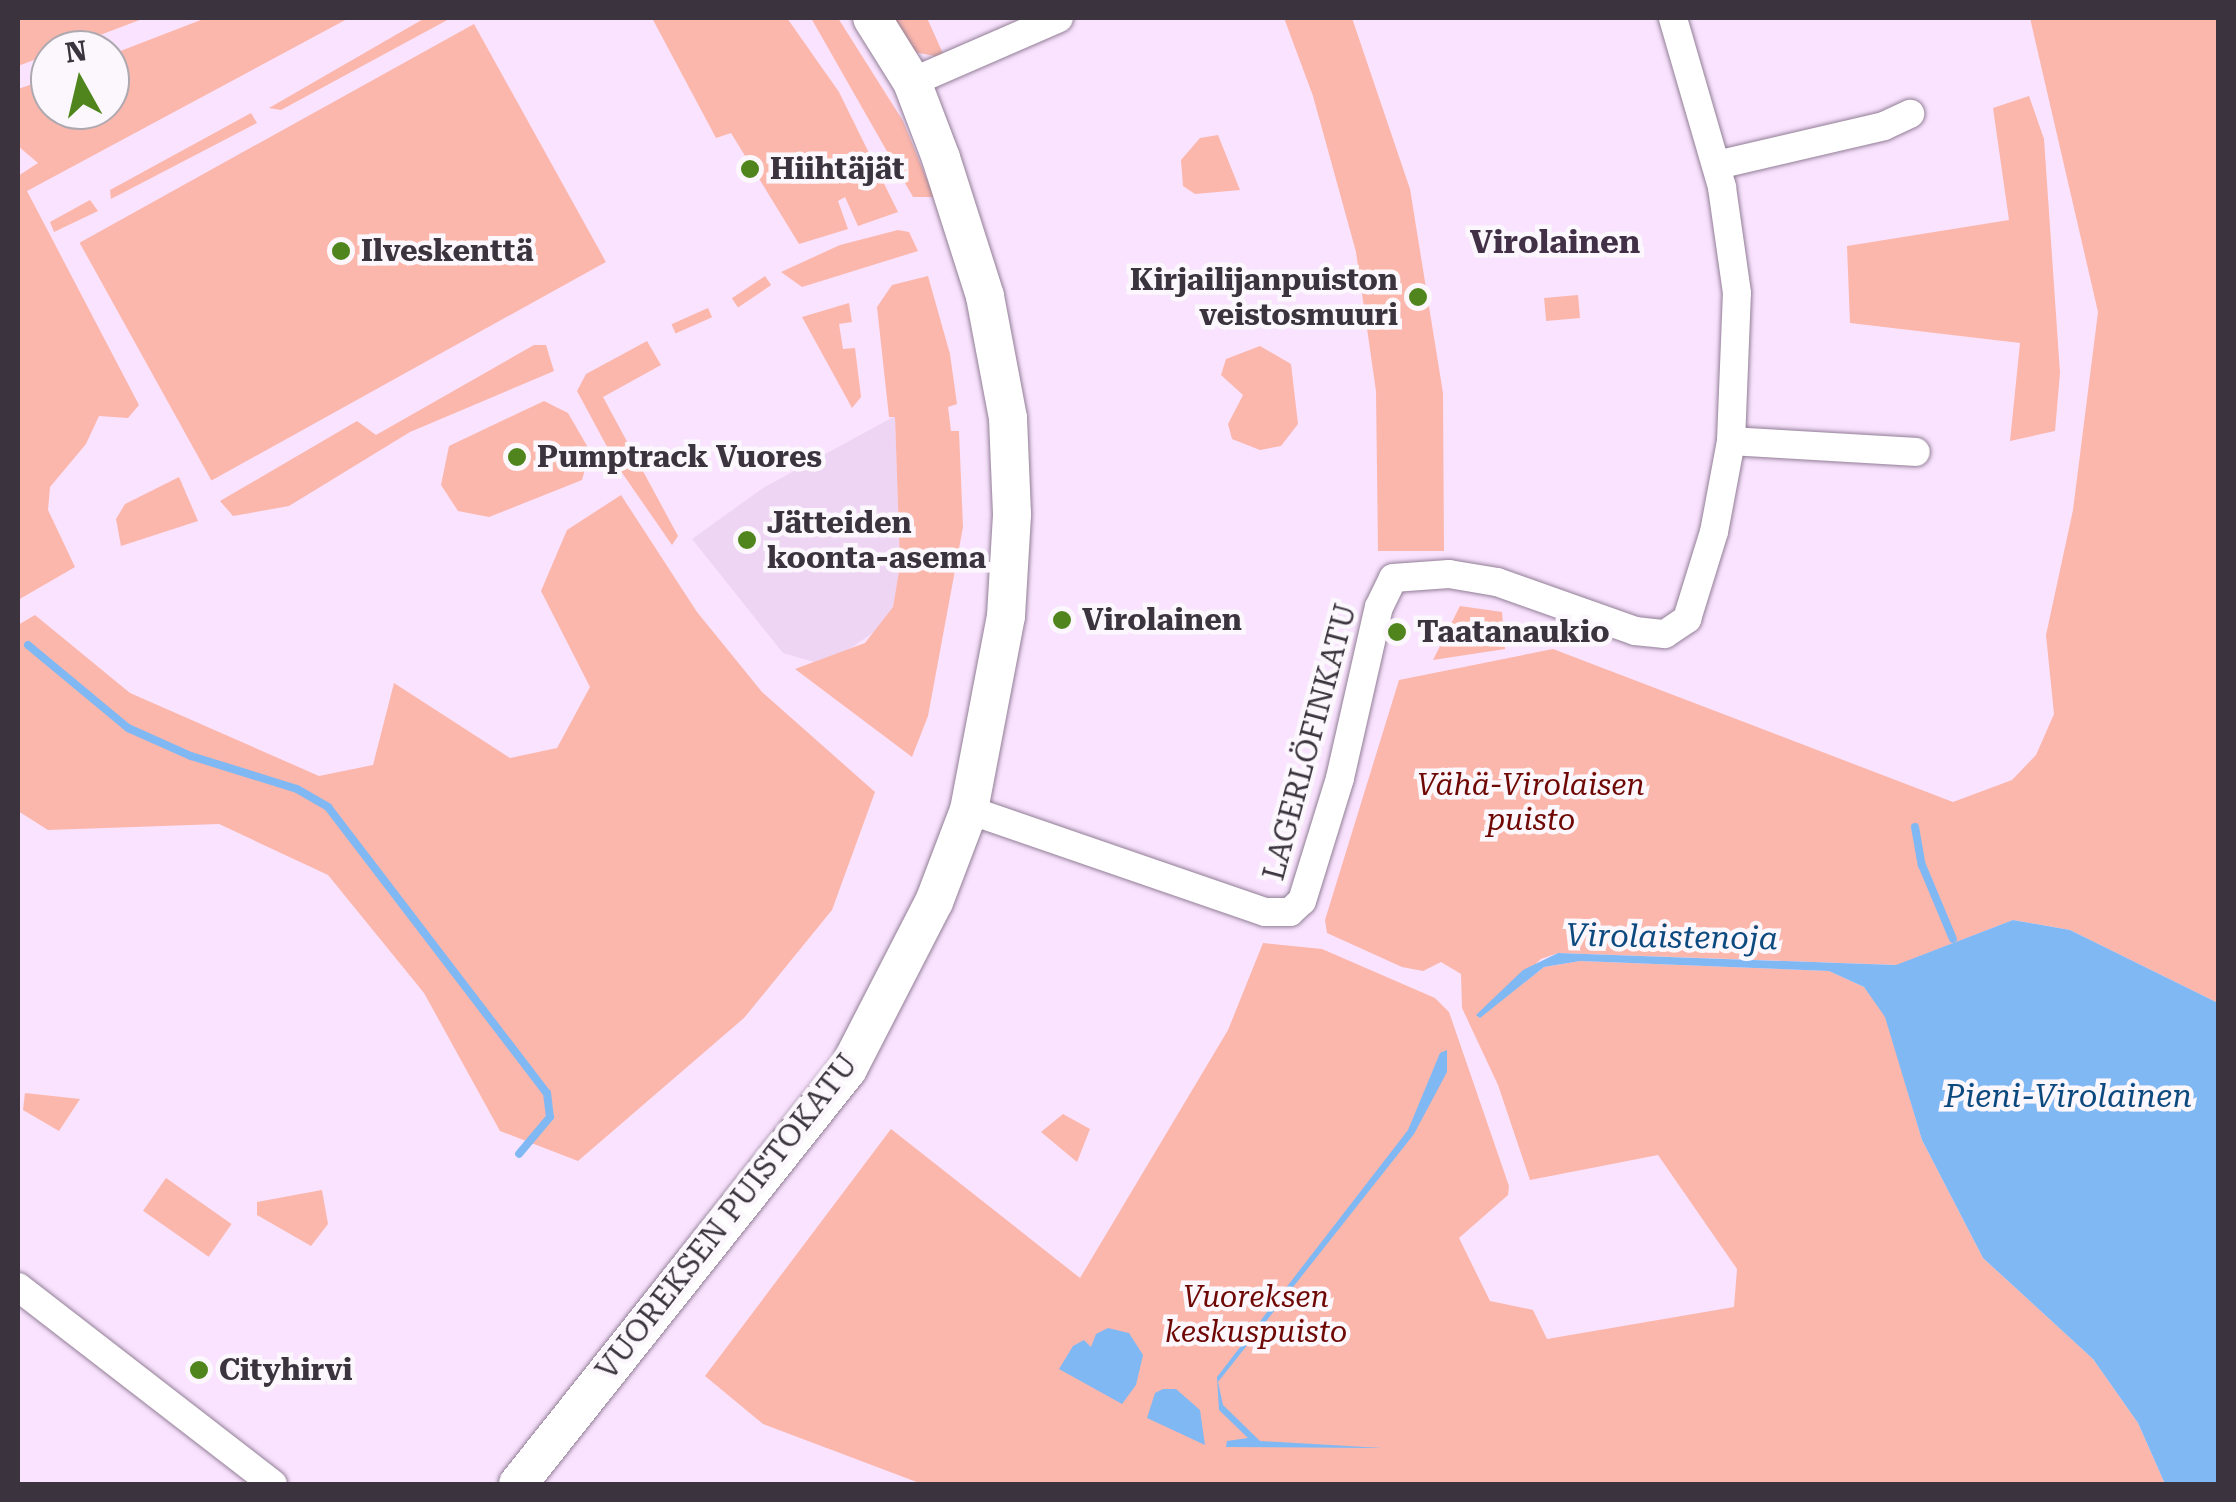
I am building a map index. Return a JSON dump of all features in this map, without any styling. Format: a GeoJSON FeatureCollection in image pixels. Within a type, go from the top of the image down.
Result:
{"type":"FeatureCollection","features":[{"type":"Feature","properties":{"kind":"main road","name":"VUOREKSEN PUISTOKATU"},"geometry":{"type":"LineString","coordinates":[[518,1484],[848,1069],[893,986],[969,810],[1006,616],[1012,514],[1008,418],[986,296],[912,82],[872,18]]}},
{"type":"Feature","properties":{"kind":"street"},"geometry":{"type":"LineString","coordinates":[[912,82],[1060,18]]}},
{"type":"Feature","properties":{"kind":"street"},"geometry":{"type":"LineString","coordinates":[[1673,18],[1717,165],[1736,293],[1731,440],[1916,452]]}},
{"type":"Feature","properties":{"kind":"street"},"geometry":{"type":"LineString","coordinates":[[1717,165],[1884,126],[1910,114]]}},
{"type":"Feature","properties":{"kind":"street","name":"LAGERLÖFINKATU"},"geometry":{"type":"LineString","coordinates":[[969,810],[1246,906],[1290,912],[1302,901],[1340,778],[1386,586],[1404,573],[1497,582],[1635,631],[1666,634],[1687,619],[1694,602],[1731,440]]}},
{"type":"Feature","properties":{"kind":"street"},"geometry":{"type":"LineString","coordinates":[[18,1287],[273,1484]]}},
{"type":"Feature","properties":{"kind":"shaded area"},"geometry":{"type":"Polygon","coordinates":[[[895,416],[900,565],[893,607],[884,625],[838,657],[814,662],[783,653],[692,539],[763,488],[895,416]]]}},
{"type":"Feature","properties":{"kind":"green space"},"geometry":{"type":"Polygon","coordinates":[[[18,18],[145,18],[113,30],[30,30],[30,61],[18,66],[18,18]]]}},
{"type":"Feature","properties":{"kind":"green space"},"geometry":{"type":"Polygon","coordinates":[[[206,18],[349,18],[27,191],[139,405],[128,418],[99,416],[86,444],[50,487],[48,510],[75,567],[18,600],[18,176],[38,163],[18,146],[18,89],[30,85],[30,130],[130,130],[130,47],[206,18]]]}},
{"type":"Feature","properties":{"kind":"green space"},"geometry":{"type":"Polygon","coordinates":[[[425,18],[451,18],[281,110],[269,108],[425,18]]]}},
{"type":"Feature","properties":{"kind":"green space"},"geometry":{"type":"Polygon","coordinates":[[[652,18],[787,18],[839,92],[898,212],[858,226],[845,197],[838,201],[848,229],[799,244],[731,133],[716,138],[652,18]]]}},
{"type":"Feature","properties":{"kind":"green space"},"geometry":{"type":"Polygon","coordinates":[[[811,18],[838,18],[903,121],[934,197],[913,197],[811,18]]]}},
{"type":"Feature","properties":{"kind":"green space"},"geometry":{"type":"Polygon","coordinates":[[[893,18],[927,18],[945,58],[914,52],[893,18]]]}},
{"type":"Feature","properties":{"kind":"green space"},"geometry":{"type":"Polygon","coordinates":[[[1284,18],[1352,18],[1410,189],[1443,393],[1444,551],[1378,551],[1376,391],[1356,252],[1313,96],[1284,18]]]}},
{"type":"Feature","properties":{"kind":"green space"},"geometry":{"type":"Polygon","coordinates":[[[2030,18],[2218,18],[2218,1003],[2070,930],[2013,920],[1897,965],[1558,953],[1541,959],[1480,1017],[1544,967],[1580,961],[1829,971],[1864,987],[1886,1017],[1922,1140],[1983,1258],[2093,1359],[2138,1423],[2165,1484],[922,1484],[763,1424],[705,1376],[891,1129],[1080,1278],[1228,1030],[1263,943],[1322,949],[1435,998],[1449,1012],[1509,1186],[1508,1195],[1459,1238],[1490,1301],[1533,1310],[1547,1339],[1734,1307],[1737,1269],[1658,1155],[1530,1180],[1498,1085],[1462,1008],[1461,974],[1441,962],[1423,971],[1402,967],[1327,933],[1325,920],[1399,680],[1553,649],[1953,802],[2012,780],[2036,755],[2054,714],[2046,635],[2073,510],[2098,312],[2030,18]]]}},
{"type":"Feature","properties":{"kind":"green space","name":"Ilveskenttä"},"geometry":{"type":"Polygon","coordinates":[[[474,24],[606,262],[211,481],[80,243],[474,24]]]}},
{"type":"Feature","properties":{"kind":"green space"},"geometry":{"type":"Polygon","coordinates":[[[2029,96],[2044,139],[2060,373],[2055,431],[2010,441],[2020,343],[1850,323],[1847,246],[2009,220],[1993,108],[2029,96]]]}},
{"type":"Feature","properties":{"kind":"green space"},"geometry":{"type":"Polygon","coordinates":[[[251,113],[257,123],[111,199],[110,190],[251,113]]]}},
{"type":"Feature","properties":{"kind":"green space"},"geometry":{"type":"Polygon","coordinates":[[[1218,135],[1240,190],[1195,194],[1183,186],[1181,160],[1200,138],[1218,135]]]}},
{"type":"Feature","properties":{"kind":"green space"},"geometry":{"type":"Polygon","coordinates":[[[90,200],[98,211],[54,232],[50,222],[90,200]]]}},
{"type":"Feature","properties":{"kind":"green space"},"geometry":{"type":"Polygon","coordinates":[[[898,230],[909,232],[918,251],[802,287],[781,272],[840,245],[898,230]]]}},
{"type":"Feature","properties":{"kind":"green space"},"geometry":{"type":"Polygon","coordinates":[[[765,276],[771,285],[738,307],[732,298],[765,276]]]}},
{"type":"Feature","properties":{"kind":"green space"},"geometry":{"type":"Polygon","coordinates":[[[928,276],[950,354],[957,404],[948,407],[951,431],[959,431],[963,527],[928,716],[912,757],[795,669],[865,643],[893,607],[900,565],[895,417],[889,417],[877,307],[892,285],[928,276]]]}},
{"type":"Feature","properties":{"kind":"green space"},"geometry":{"type":"Polygon","coordinates":[[[1578,295],[1580,318],[1546,321],[1544,298],[1578,295]]]}},
{"type":"Feature","properties":{"kind":"green space"},"geometry":{"type":"Polygon","coordinates":[[[849,303],[852,322],[839,324],[843,349],[855,348],[861,397],[852,408],[802,317],[849,303]]]}},
{"type":"Feature","properties":{"kind":"green space"},"geometry":{"type":"Polygon","coordinates":[[[708,308],[712,317],[676,333],[671,324],[708,308]]]}},
{"type":"Feature","properties":{"kind":"green space"},"geometry":{"type":"Polygon","coordinates":[[[647,341],[661,365],[603,397],[678,536],[672,545],[618,467],[577,391],[586,374],[647,341]]]}},
{"type":"Feature","properties":{"kind":"green space"},"geometry":{"type":"Polygon","coordinates":[[[534,345],[546,345],[554,371],[410,432],[289,506],[233,516],[220,501],[357,421],[376,435],[534,345]]]}},
{"type":"Feature","properties":{"kind":"green space"},"geometry":{"type":"Polygon","coordinates":[[[1260,346],[1291,364],[1298,424],[1281,446],[1260,450],[1232,439],[1228,424],[1243,395],[1221,375],[1226,359],[1260,346]]]}},
{"type":"Feature","properties":{"kind":"green space","name":"Pumptrack Vuores"},"geometry":{"type":"Polygon","coordinates":[[[544,401],[568,413],[590,451],[582,480],[489,517],[458,511],[441,485],[449,446],[544,401]]]}},
{"type":"Feature","properties":{"kind":"green space"},"geometry":{"type":"Polygon","coordinates":[[[179,477],[198,521],[121,546],[116,519],[125,504],[179,477]]]}},
{"type":"Feature","properties":{"kind":"green space"},"geometry":{"type":"Polygon","coordinates":[[[621,495],[697,612],[762,692],[875,792],[832,910],[744,1018],[578,1161],[500,1131],[424,993],[328,875],[219,824],[48,830],[18,811],[18,625],[35,615],[130,693],[319,776],[373,765],[394,683],[510,758],[557,748],[590,687],[541,591],[567,530],[621,495]]]}},
{"type":"Feature","properties":{"kind":"green space"},"geometry":{"type":"Polygon","coordinates":[[[1460,606],[1502,612],[1505,649],[1433,660],[1460,606]]]}},
{"type":"Feature","properties":{"kind":"green space"},"geometry":{"type":"Polygon","coordinates":[[[25,1093],[80,1099],[59,1131],[23,1110],[25,1093]]]}},
{"type":"Feature","properties":{"kind":"green space"},"geometry":{"type":"Polygon","coordinates":[[[1063,1114],[1090,1129],[1077,1162],[1041,1132],[1063,1114]]]}},
{"type":"Feature","properties":{"kind":"green space"},"geometry":{"type":"Polygon","coordinates":[[[166,1178],[232,1224],[209,1257],[143,1211],[166,1178]]]}},
{"type":"Feature","properties":{"kind":"green space"},"geometry":{"type":"Polygon","coordinates":[[[322,1190],[328,1224],[311,1246],[257,1215],[257,1202],[322,1190]]]}},
{"type":"Feature","properties":{"kind":"water","name":"Pieni-Virolainen"},"geometry":{"type":"Polygon","coordinates":[[[2013,920],[2070,930],[2218,1003],[2218,1484],[2165,1484],[2138,1423],[2093,1359],[1983,1258],[1922,1140],[1885,1017],[1864,987],[1829,971],[1580,961],[1544,967],[1480,1018],[1476,1015],[1523,970],[1558,953],[1896,965],[2013,920]]]}},
{"type":"Feature","properties":{"kind":"water"},"geometry":{"type":"Polygon","coordinates":[[[1447,1050],[1447,1072],[1414,1134],[1218,1382],[1223,1405],[1260,1441],[1383,1448],[1226,1447],[1227,1441],[1248,1438],[1219,1410],[1217,1377],[1408,1130],[1440,1053],[1447,1050]]]}},
{"type":"Feature","properties":{"kind":"water"},"geometry":{"type":"Polygon","coordinates":[[[1108,1328],[1129,1333],[1143,1355],[1136,1385],[1122,1404],[1059,1369],[1073,1346],[1084,1340],[1091,1347],[1096,1334],[1108,1328]]]}},
{"type":"Feature","properties":{"kind":"water"},"geometry":{"type":"Polygon","coordinates":[[[1176,1389],[1200,1410],[1205,1445],[1147,1418],[1155,1393],[1176,1389]]]}},
{"type":"Feature","properties":{"kind":"waterway"},"geometry":{"type":"LineString","coordinates":[[28,645],[128,728],[191,756],[297,789],[328,807],[547,1093],[550,1117],[519,1154]]}},
{"type":"Feature","properties":{"kind":"waterway"},"geometry":{"type":"LineString","coordinates":[[1915,827],[1922,865],[1953,939]]}},
{"type":"Feature","properties":{"kind":"place","name":"Hiihtäjät"},"geometry":{"type":"Point","coordinates":[750,169]}},
{"type":"Feature","properties":{"kind":"place","name":"Ilveskenttä"},"geometry":{"type":"Point","coordinates":[341,251]}},
{"type":"Feature","properties":{"kind":"place","name":"Kirjailijanpuiston veistosmuuri"},"geometry":{"type":"Point","coordinates":[1418,297]}},
{"type":"Feature","properties":{"kind":"place","name":"Pumptrack Vuores"},"geometry":{"type":"Point","coordinates":[517,457]}},
{"type":"Feature","properties":{"kind":"place","name":"Jätteiden koonta-asema"},"geometry":{"type":"Point","coordinates":[747,540]}},
{"type":"Feature","properties":{"kind":"place","name":"Virolainen"},"geometry":{"type":"Point","coordinates":[1062,620]}},
{"type":"Feature","properties":{"kind":"place","name":"Taatanaukio"},"geometry":{"type":"Point","coordinates":[1397,632]}},
{"type":"Feature","properties":{"kind":"place","name":"Cityhirvi"},"geometry":{"type":"Point","coordinates":[199,1370]}},
{"type":"Feature","properties":{"kind":"district","name":"Virolainen"},"geometry":{"type":"Point","coordinates":[1555,242]}},
{"type":"Feature","properties":{"kind":"park label","name":"Vähä-Virolaisen puisto"},"geometry":{"type":"Point","coordinates":[1531,802]}},
{"type":"Feature","properties":{"kind":"park label","name":"Vuoreksen keskuspuisto"},"geometry":{"type":"Point","coordinates":[1256,1314]}},
{"type":"Feature","properties":{"kind":"water label","name":"Virolaistenoja"},"geometry":{"type":"Point","coordinates":[1672,937]}}]}
